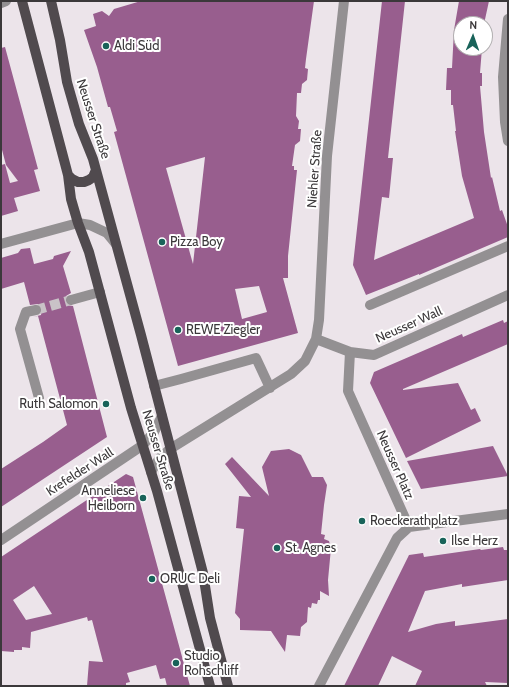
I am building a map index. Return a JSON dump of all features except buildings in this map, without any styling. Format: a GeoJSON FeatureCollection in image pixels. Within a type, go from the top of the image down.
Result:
{"type":"FeatureCollection","features":[{"type":"Feature","properties":{"kind":"main road","name":"Neusser Straße"},"geometry":{"type":"LineString","coordinates":[[22,1],[68,175],[71,199],[89,252],[131,408],[151,472],[210,686]]}},
{"type":"Feature","properties":{"kind":"main road","name":"Neusser Straße"},"geometry":{"type":"LineString","coordinates":[[51,1],[60,40],[67,82],[79,124],[96,170],[162,416],[203,573],[210,618],[228,686]]}},
{"type":"Feature","properties":{"kind":"main road"},"geometry":{"type":"LineString","coordinates":[[68,175],[78,182],[84,182],[93,177],[96,170]]}},
{"type":"Feature","properties":{"kind":"street"},"geometry":{"type":"LineString","coordinates":[[1,3],[6,1]]}},
{"type":"Feature","properties":{"kind":"street","name":"Niehler Straße"},"geometry":{"type":"LineString","coordinates":[[316,339],[320,313],[327,156],[344,1]]}},
{"type":"Feature","properties":{"kind":"street"},"geometry":{"type":"LineString","coordinates":[[508,20],[503,77],[505,122],[508,141]]}},
{"type":"Feature","properties":{"kind":"street"},"geometry":{"type":"LineString","coordinates":[[1,244],[78,223],[90,225],[107,233],[116,244]]}},
{"type":"Feature","properties":{"kind":"street"},"geometry":{"type":"LineString","coordinates":[[370,305],[508,246]]}},
{"type":"Feature","properties":{"kind":"street"},"geometry":{"type":"LineString","coordinates":[[71,300],[100,292]]}},
{"type":"Feature","properties":{"kind":"street","name":"Neusser Wall"},"geometry":{"type":"LineString","coordinates":[[316,339],[350,352],[374,355],[508,295]]}},
{"type":"Feature","properties":{"kind":"street"},"geometry":{"type":"LineString","coordinates":[[36,310],[26,312],[20,329],[39,398]]}},
{"type":"Feature","properties":{"kind":"street"},"geometry":{"type":"LineString","coordinates":[[151,472],[170,448],[292,374],[305,361],[316,339]]}},
{"type":"Feature","properties":{"kind":"street","name":"Neusser Platz"},"geometry":{"type":"LineString","coordinates":[[350,352],[348,391],[409,527]]}},
{"type":"Feature","properties":{"kind":"street"},"geometry":{"type":"LineString","coordinates":[[154,386],[256,358],[270,388]]}},
{"type":"Feature","properties":{"kind":"street","name":"Krefelder Wall"},"geometry":{"type":"LineString","coordinates":[[1,540],[143,445],[154,432],[162,416]]}},
{"type":"Feature","properties":{"kind":"street"},"geometry":{"type":"LineString","coordinates":[[319,686],[397,538],[409,527],[508,514]]}},
{"type":"Feature","properties":{"kind":"tunnel"},"geometry":{"type":"LineString","coordinates":[[36,310],[71,300]]}},
{"type":"Feature","properties":{"kind":"place","name":"Aldi Süd"},"geometry":{"type":"Point","coordinates":[106,46]}},
{"type":"Feature","properties":{"kind":"place","name":"Pizza Boy"},"geometry":{"type":"Point","coordinates":[162,242]}},
{"type":"Feature","properties":{"kind":"place","name":"REWE Ziegler"},"geometry":{"type":"Point","coordinates":[178,330]}},
{"type":"Feature","properties":{"kind":"place","name":"Ruth Salomon"},"geometry":{"type":"Point","coordinates":[106,404]}},
{"type":"Feature","properties":{"kind":"place","name":"Anneliese Heilborn"},"geometry":{"type":"Point","coordinates":[143,498]}},
{"type":"Feature","properties":{"kind":"place","name":"Roeckerathplatz"},"geometry":{"type":"Point","coordinates":[362,521]}},
{"type":"Feature","properties":{"kind":"place","name":"Ilse Herz"},"geometry":{"type":"Point","coordinates":[443,541]}},
{"type":"Feature","properties":{"kind":"place","name":"St. Agnes"},"geometry":{"type":"Point","coordinates":[277,548]}},
{"type":"Feature","properties":{"kind":"place","name":"ORUC Deli"},"geometry":{"type":"Point","coordinates":[152,579]}},
{"type":"Feature","properties":{"kind":"place","name":"Studio Rohschliff"},"geometry":{"type":"Point","coordinates":[176,663]}}]}
